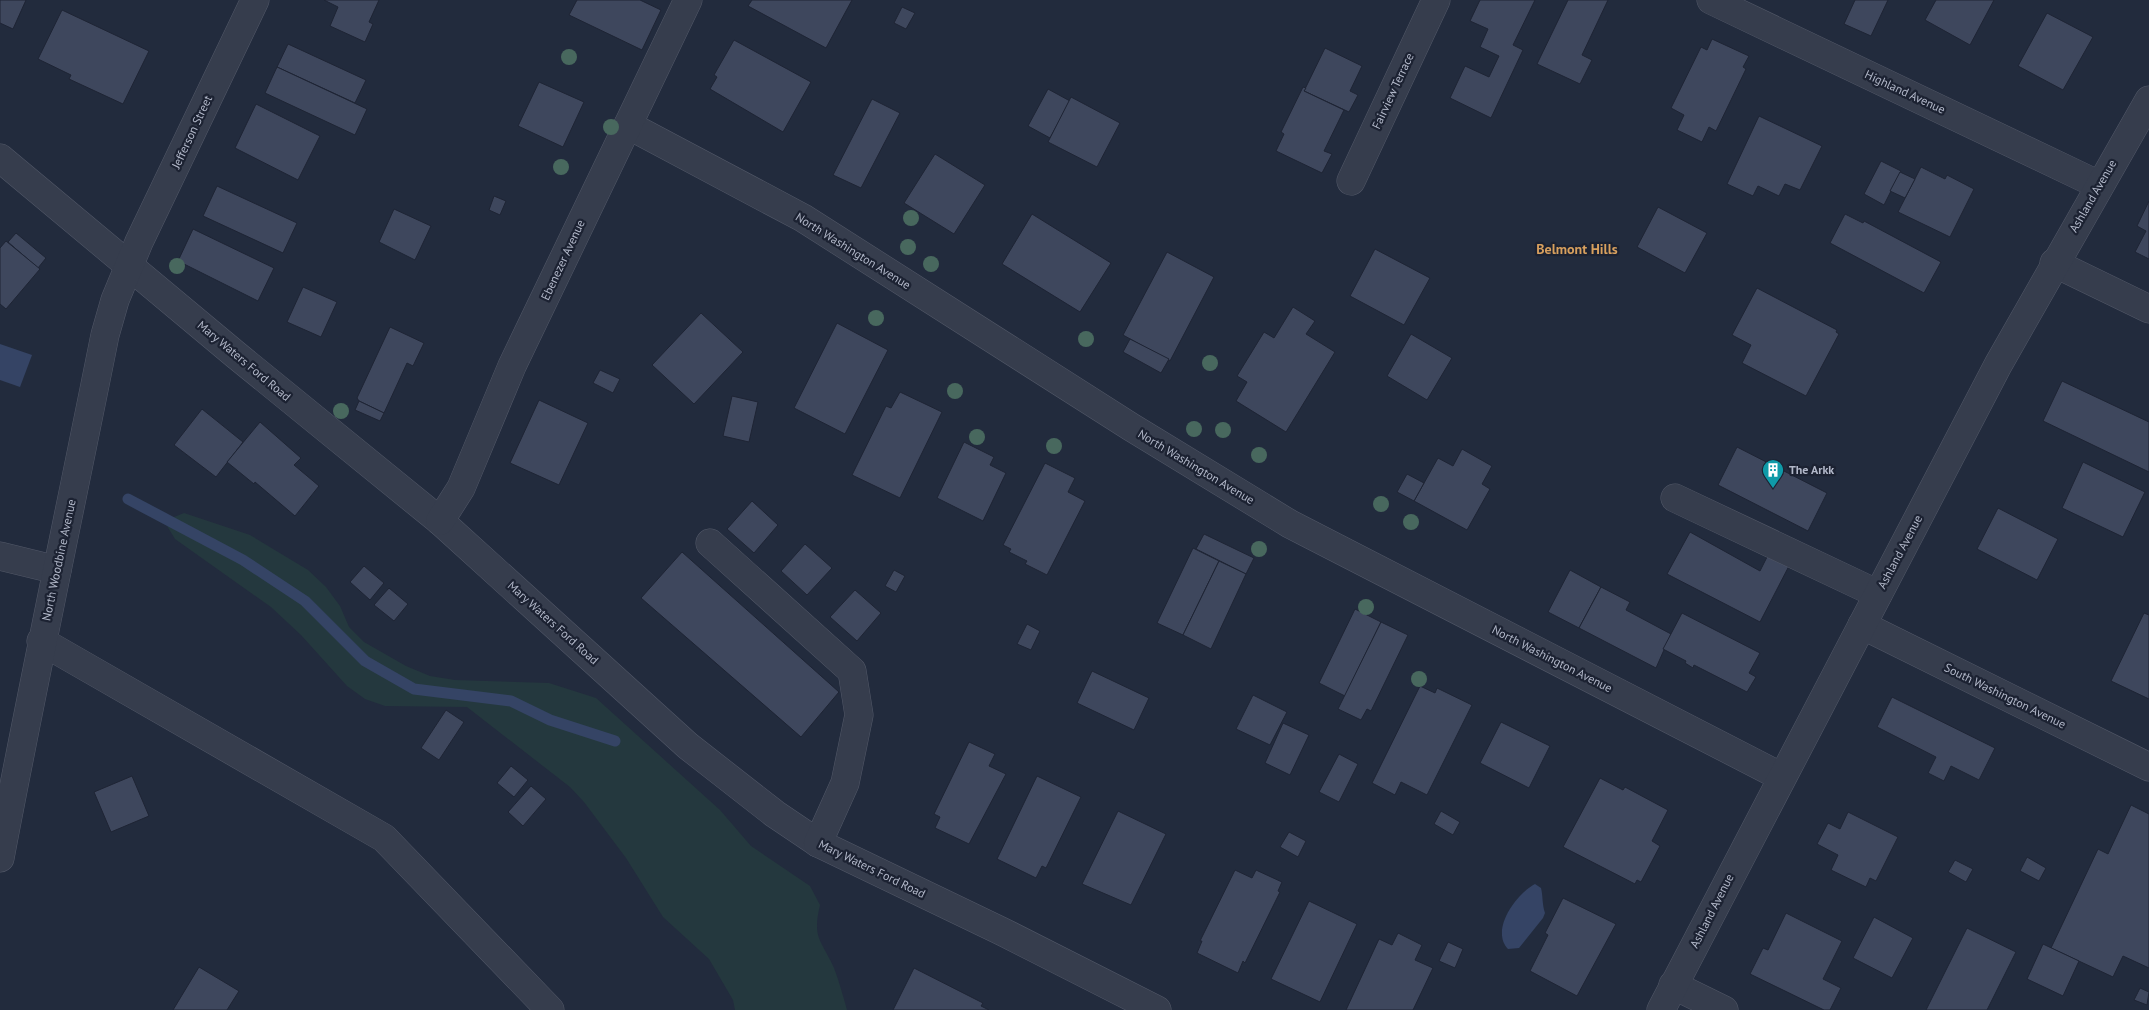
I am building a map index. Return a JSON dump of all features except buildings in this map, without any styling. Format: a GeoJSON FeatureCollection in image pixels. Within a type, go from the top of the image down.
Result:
{"type":"FeatureCollection","features":[{"type":"Feature","properties":{"kind":"street","name":"Jefferson Street"},"geometry":{"type":"LineString","coordinates":[[130,264],[255,0]]}},
{"type":"Feature","properties":{"kind":"street","name":"Ebenezer Avenue"},"geometry":{"type":"LineString","coordinates":[[440,521],[461,488],[512,366],[688,0]]}},
{"type":"Feature","properties":{"kind":"street","name":"Fairview Terrace"},"geometry":{"type":"LineString","coordinates":[[1351,181],[1436,0]]}},
{"type":"Feature","properties":{"kind":"street","name":"Highland Avenue"},"geometry":{"type":"LineString","coordinates":[[1711,0],[2099,185]]}},
{"type":"Feature","properties":{"kind":"street","name":"Ashland Avenue"},"geometry":{"type":"LineString","coordinates":[[1661,1010],[1878,594],[2054,263],[2149,100]]}},
{"type":"Feature","properties":{"kind":"street","name":"North Washington Avenue"},"geometry":{"type":"LineString","coordinates":[[628,125],[809,222],[1131,427],[1290,524],[1782,777]]}},
{"type":"Feature","properties":{"kind":"street","name":"Mary Waters Ford Road"},"geometry":{"type":"LineString","coordinates":[[0,158],[130,264],[236,356],[440,521],[688,746],[734,783],[818,842],[1001,931],[1157,1010]]}},
{"type":"Feature","properties":{"kind":"street"},"geometry":{"type":"LineString","coordinates":[[2054,263],[2149,309]]}},
{"type":"Feature","properties":{"kind":"street","name":"North Woodbine Avenue"},"geometry":{"type":"LineString","coordinates":[[0,858],[41,641],[58,570],[105,335],[130,264]]}},
{"type":"Feature","properties":{"kind":"street"},"geometry":{"type":"LineString","coordinates":[[1675,498],[1878,594]]}},
{"type":"Feature","properties":{"kind":"street"},"geometry":{"type":"LineString","coordinates":[[710,543],[852,672],[859,715],[846,783],[818,842]]}},
{"type":"Feature","properties":{"kind":"street"},"geometry":{"type":"LineString","coordinates":[[0,556],[58,570]]}},
{"type":"Feature","properties":{"kind":"street","name":"South Washington Avenue"},"geometry":{"type":"LineString","coordinates":[[1862,625],[2149,766]]}},
{"type":"Feature","properties":{"kind":"street"},"geometry":{"type":"LineString","coordinates":[[41,641],[384,838],[550,1010]]}},
{"type":"Feature","properties":{"kind":"street"},"geometry":{"type":"LineString","coordinates":[[1673,985],[1724,1010]]}},
{"type":"Feature","properties":{"kind":"shaded area"},"geometry":{"type":"Polygon","coordinates":[[[184,513],[250,535],[308,570],[326,587],[340,606],[349,627],[364,642],[406,666],[430,676],[455,680],[549,683],[596,698],[720,810],[751,846],[810,886],[820,905],[817,932],[834,968],[847,1010],[735,1010],[733,1000],[709,959],[663,917],[626,858],[584,802],[570,787],[467,707],[385,706],[365,699],[347,686],[301,635],[271,607],[175,539],[164,521],[184,513]]]}},
{"type":"Feature","properties":{"kind":"water"},"geometry":{"type":"Polygon","coordinates":[[[0,344],[32,355],[20,387],[0,380],[0,344]]]}},
{"type":"Feature","properties":{"kind":"water"},"geometry":{"type":"Polygon","coordinates":[[[1535,884],[1541,888],[1545,913],[1543,918],[1519,948],[1508,949],[1503,941],[1502,932],[1508,913],[1520,896],[1535,884]]]}},
{"type":"Feature","properties":{"kind":"waterway"},"geometry":{"type":"LineString","coordinates":[[128,499],[243,560],[305,601],[365,661],[414,689],[511,701],[550,720],[615,741]]}},
{"type":"Feature","properties":{"kind":"place","name":"The Arkk"},"geometry":{"type":"Point","coordinates":[1773,489]}},
{"type":"Feature","properties":{"kind":"district","name":"Belmont Hills"},"geometry":{"type":"Point","coordinates":[1577,249]}}]}
